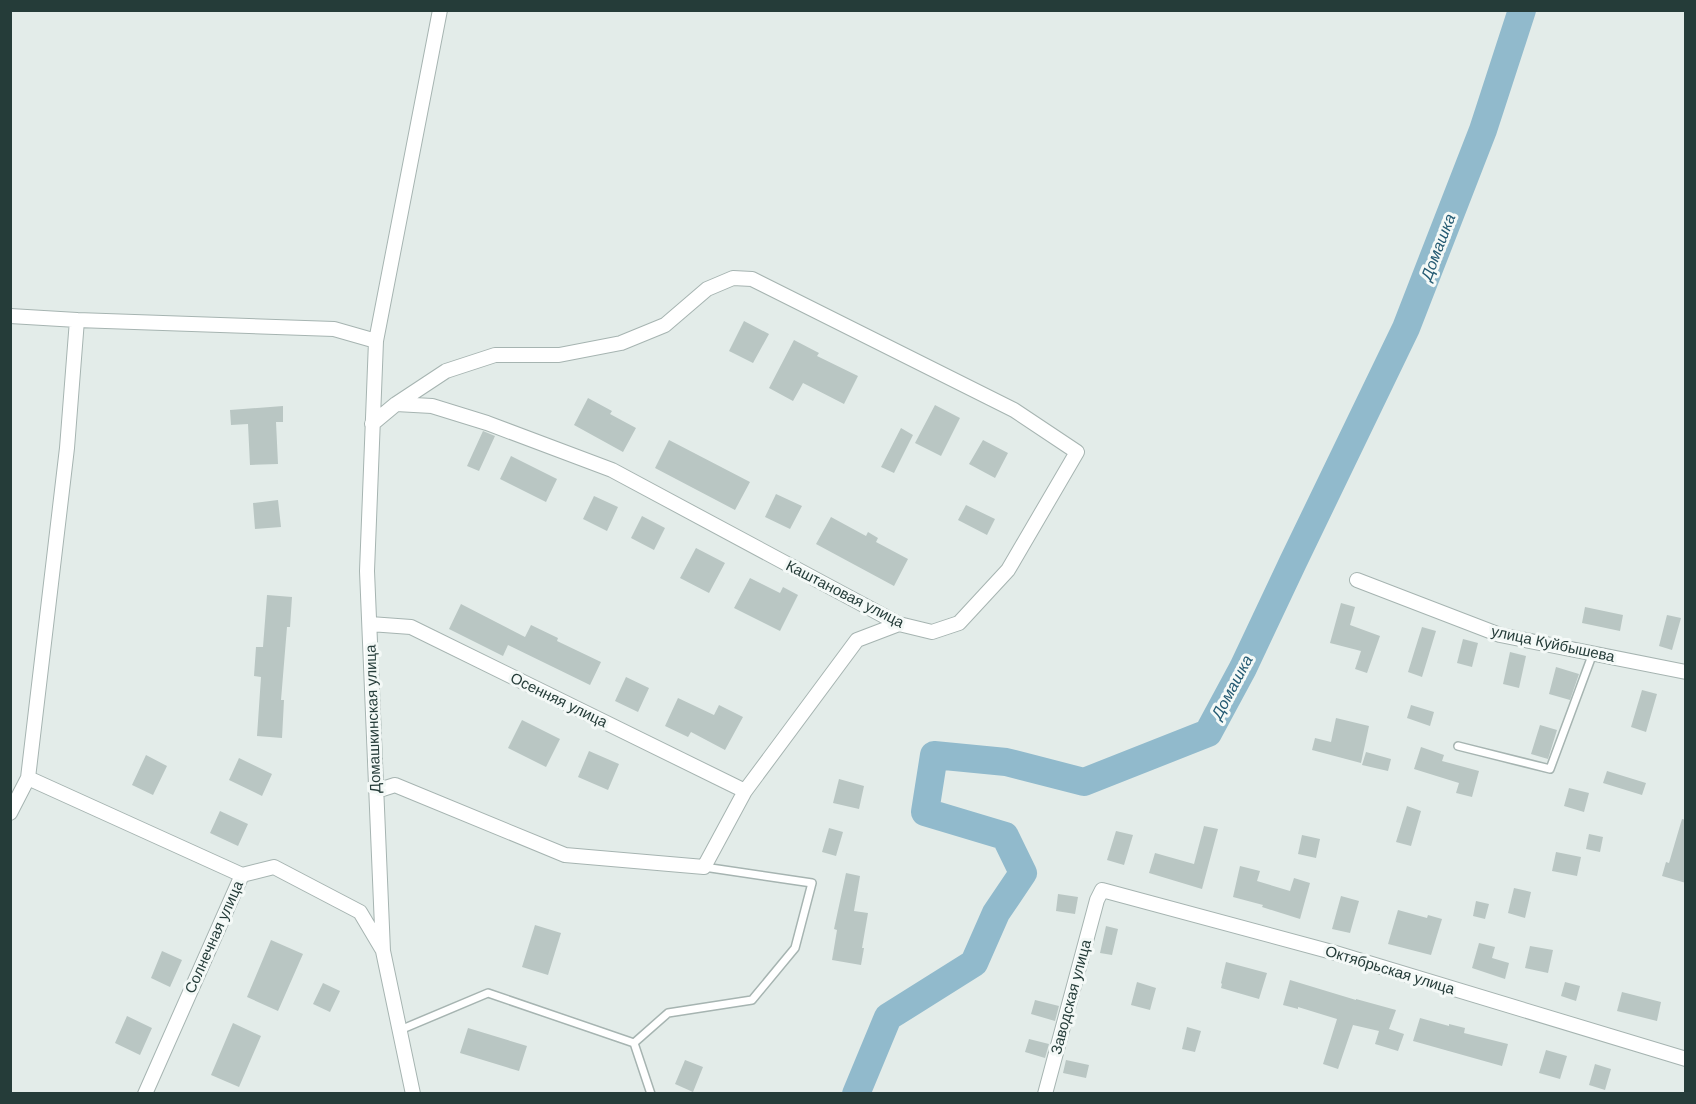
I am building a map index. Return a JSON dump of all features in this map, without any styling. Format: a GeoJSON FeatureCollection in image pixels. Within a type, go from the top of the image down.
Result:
{"type":"FeatureCollection","features":[{"type":"Feature","properties":{"kind":"street","name":"Домашкинская улица"},"geometry":{"type":"LineString","coordinates":[[413,1094],[383,951],[367,571],[376,341],[440,10]]}},
{"type":"Feature","properties":{"kind":"street","name":"Каштановая улица"},"geometry":{"type":"LineString","coordinates":[[733,278],[752,279],[1014,410],[1077,452],[1008,570],[959,623],[932,632],[899,624],[612,470],[487,423],[432,406],[396,404],[446,371],[495,355],[559,355],[621,343],[665,325],[707,289],[733,278]]}},
{"type":"Feature","properties":{"kind":"street"},"geometry":{"type":"LineString","coordinates":[[10,316],[334,328],[376,341]]}},
{"type":"Feature","properties":{"kind":"street"},"geometry":{"type":"LineString","coordinates":[[10,813],[28,778],[66,448],[77,320]]}},
{"type":"Feature","properties":{"kind":"street"},"geometry":{"type":"LineString","coordinates":[[372,424],[396,404]]}},
{"type":"Feature","properties":{"kind":"street","name":"улица Куйбышева"},"geometry":{"type":"LineString","coordinates":[[1357,580],[1500,635],[1686,672]]}},
{"type":"Feature","properties":{"kind":"street","name":"Осенняя улица"},"geometry":{"type":"LineString","coordinates":[[370,624],[411,627],[745,791]]}},
{"type":"Feature","properties":{"kind":"street"},"geometry":{"type":"LineString","coordinates":[[376,791],[395,785],[564,855],[704,867],[745,791],[857,640],[899,624]]}},
{"type":"Feature","properties":{"kind":"street"},"geometry":{"type":"LineString","coordinates":[[28,778],[242,875]]}},
{"type":"Feature","properties":{"kind":"street","name":"Солнечная улица"},"geometry":{"type":"LineString","coordinates":[[145,1094],[242,875],[274,867],[360,912],[383,951]]}},
{"type":"Feature","properties":{"kind":"street","name":"Октябрьская улица"},"geometry":{"type":"LineString","coordinates":[[1097,900],[1102,890],[1309,946],[1686,1059]]}},
{"type":"Feature","properties":{"kind":"street","name":"Заводская улица"},"geometry":{"type":"LineString","coordinates":[[1045,1094],[1097,900]]}},
{"type":"Feature","properties":{"kind":"lane"},"geometry":{"type":"LineString","coordinates":[[1458,746],[1550,769],[1593,653]]}},
{"type":"Feature","properties":{"kind":"lane"},"geometry":{"type":"LineString","coordinates":[[634,1043],[668,1013],[752,1000],[795,948],[812,883],[704,867]]}},
{"type":"Feature","properties":{"kind":"lane"},"geometry":{"type":"LineString","coordinates":[[400,1030],[488,993],[634,1043]]}},
{"type":"Feature","properties":{"kind":"lane"},"geometry":{"type":"LineString","coordinates":[[634,1043],[651,1094]]}},
{"type":"Feature","properties":{"kind":"building"},"geometry":{"type":"Polygon","coordinates":[[[744,321],[769,334],[753,363],[729,351],[744,321]]]}},
{"type":"Feature","properties":{"kind":"building"},"geometry":{"type":"Polygon","coordinates":[[[794,340],[819,353],[817,356],[858,376],[844,404],[803,383],[793,401],[769,388],[794,340]]]}},
{"type":"Feature","properties":{"kind":"building"},"geometry":{"type":"Polygon","coordinates":[[[588,398],[612,411],[610,414],[636,428],[623,452],[574,425],[588,398]]]}},
{"type":"Feature","properties":{"kind":"building"},"geometry":{"type":"Polygon","coordinates":[[[935,405],[960,418],[941,456],[915,443],[935,405]]]}},
{"type":"Feature","properties":{"kind":"building"},"geometry":{"type":"Polygon","coordinates":[[[283,406],[283,422],[276,422],[278,464],[250,465],[248,424],[231,425],[230,410],[283,406]]]}},
{"type":"Feature","properties":{"kind":"building"},"geometry":{"type":"Polygon","coordinates":[[[901,428],[913,435],[894,473],[881,467],[901,428]]]}},
{"type":"Feature","properties":{"kind":"building"},"geometry":{"type":"Polygon","coordinates":[[[483,431],[495,436],[479,471],[467,466],[483,431]]]}},
{"type":"Feature","properties":{"kind":"building"},"geometry":{"type":"Polygon","coordinates":[[[669,440],[750,482],[735,510],[655,468],[669,440]]]}},
{"type":"Feature","properties":{"kind":"building"},"geometry":{"type":"Polygon","coordinates":[[[983,440],[1008,453],[995,478],[969,464],[983,440]]]}},
{"type":"Feature","properties":{"kind":"building"},"geometry":{"type":"Polygon","coordinates":[[[511,456],[557,479],[546,502],[500,479],[511,456]]]}},
{"type":"Feature","properties":{"kind":"building"},"geometry":{"type":"Polygon","coordinates":[[[776,494],[802,506],[790,529],[765,517],[776,494]]]}},
{"type":"Feature","properties":{"kind":"building"},"geometry":{"type":"Polygon","coordinates":[[[594,496],[618,507],[607,531],[583,519],[594,496]]]}},
{"type":"Feature","properties":{"kind":"building"},"geometry":{"type":"Polygon","coordinates":[[[278,500],[281,527],[255,529],[253,503],[278,500]]]}},
{"type":"Feature","properties":{"kind":"building"},"geometry":{"type":"Polygon","coordinates":[[[966,505],[995,519],[987,535],[958,520],[966,505]]]}},
{"type":"Feature","properties":{"kind":"building"},"geometry":{"type":"Polygon","coordinates":[[[642,516],[665,528],[654,550],[631,538],[642,516]]]}},
{"type":"Feature","properties":{"kind":"building"},"geometry":{"type":"Polygon","coordinates":[[[831,517],[866,536],[868,532],[878,538],[876,542],[908,559],[894,586],[816,544],[831,517]]]}},
{"type":"Feature","properties":{"kind":"building"},"geometry":{"type":"Polygon","coordinates":[[[696,548],[725,563],[709,593],[680,578],[696,548]]]}},
{"type":"Feature","properties":{"kind":"building"},"geometry":{"type":"Polygon","coordinates":[[[750,578],[780,593],[783,587],[798,595],[780,631],[734,608],[750,578]]]}},
{"type":"Feature","properties":{"kind":"building"},"geometry":{"type":"Polygon","coordinates":[[[267,595],[292,597],[281,700],[284,700],[282,738],[257,736],[261,677],[254,676],[256,647],[263,647],[267,595]]]}},
{"type":"Feature","properties":{"kind":"building"},"geometry":{"type":"Polygon","coordinates":[[[1341,603],[1355,607],[1350,625],[1380,636],[1367,673],[1355,669],[1361,651],[1330,643],[1341,603]]]}},
{"type":"Feature","properties":{"kind":"building"},"geometry":{"type":"Polygon","coordinates":[[[461,604],[525,637],[531,625],[558,638],[557,641],[601,662],[590,685],[508,645],[503,656],[449,629],[461,604]]]}},
{"type":"Feature","properties":{"kind":"building"},"geometry":{"type":"Polygon","coordinates":[[[1585,607],[1623,615],[1620,631],[1582,623],[1585,607]]]}},
{"type":"Feature","properties":{"kind":"building"},"geometry":{"type":"Polygon","coordinates":[[[1667,615],[1681,618],[1672,650],[1659,646],[1667,615]]]}},
{"type":"Feature","properties":{"kind":"building"},"geometry":{"type":"Polygon","coordinates":[[[1422,627],[1436,631],[1422,677],[1408,672],[1422,627]]]}},
{"type":"Feature","properties":{"kind":"building"},"geometry":{"type":"Polygon","coordinates":[[[1463,639],[1478,643],[1472,667],[1457,663],[1463,639]]]}},
{"type":"Feature","properties":{"kind":"building"},"geometry":{"type":"Polygon","coordinates":[[[1510,652],[1526,656],[1519,688],[1503,684],[1510,652]]]}},
{"type":"Feature","properties":{"kind":"building"},"geometry":{"type":"Polygon","coordinates":[[[1556,667],[1579,674],[1570,700],[1549,694],[1556,667]]]}},
{"type":"Feature","properties":{"kind":"building"},"geometry":{"type":"Polygon","coordinates":[[[626,677],[649,688],[638,712],[615,701],[626,677]]]}},
{"type":"Feature","properties":{"kind":"building"},"geometry":{"type":"Polygon","coordinates":[[[1642,690],[1657,694],[1646,732],[1631,727],[1642,690]]]}},
{"type":"Feature","properties":{"kind":"building"},"geometry":{"type":"Polygon","coordinates":[[[678,698],[714,715],[719,705],[743,717],[725,750],[691,732],[688,737],[665,726],[678,698]]]}},
{"type":"Feature","properties":{"kind":"building"},"geometry":{"type":"Polygon","coordinates":[[[1411,705],[1434,712],[1430,726],[1407,718],[1411,705]]]}},
{"type":"Feature","properties":{"kind":"building"},"geometry":{"type":"Polygon","coordinates":[[[1336,718],[1369,726],[1361,763],[1312,750],[1315,738],[1331,742],[1336,718]]]}},
{"type":"Feature","properties":{"kind":"building"},"geometry":{"type":"Polygon","coordinates":[[[522,720],[560,739],[546,767],[508,748],[522,720]]]}},
{"type":"Feature","properties":{"kind":"building"},"geometry":{"type":"Polygon","coordinates":[[[1540,725],[1557,730],[1548,759],[1531,754],[1540,725]]]}},
{"type":"Feature","properties":{"kind":"building"},"geometry":{"type":"Polygon","coordinates":[[[1421,747],[1444,755],[1442,761],[1479,771],[1472,797],[1456,793],[1459,783],[1414,769],[1421,747]]]}},
{"type":"Feature","properties":{"kind":"building"},"geometry":{"type":"Polygon","coordinates":[[[589,751],[619,764],[608,790],[578,777],[589,751]]]}},
{"type":"Feature","properties":{"kind":"building"},"geometry":{"type":"Polygon","coordinates":[[[1366,752],[1391,759],[1388,771],[1362,765],[1366,752]]]}},
{"type":"Feature","properties":{"kind":"building"},"geometry":{"type":"Polygon","coordinates":[[[146,755],[167,766],[153,795],[132,785],[146,755]]]}},
{"type":"Feature","properties":{"kind":"building"},"geometry":{"type":"Polygon","coordinates":[[[239,758],[272,774],[262,796],[229,780],[239,758]]]}},
{"type":"Feature","properties":{"kind":"building"},"geometry":{"type":"Polygon","coordinates":[[[1607,771],[1646,783],[1642,795],[1603,783],[1607,771]]]}},
{"type":"Feature","properties":{"kind":"building"},"geometry":{"type":"Polygon","coordinates":[[[839,779],[864,786],[859,809],[833,803],[839,779]]]}},
{"type":"Feature","properties":{"kind":"building"},"geometry":{"type":"Polygon","coordinates":[[[1569,788],[1589,793],[1584,812],[1564,806],[1569,788]]]}},
{"type":"Feature","properties":{"kind":"building"},"geometry":{"type":"Polygon","coordinates":[[[1407,806],[1421,811],[1411,846],[1396,842],[1407,806]]]}},
{"type":"Feature","properties":{"kind":"building"},"geometry":{"type":"Polygon","coordinates":[[[220,811],[248,824],[238,846],[210,833],[220,811]]]}},
{"type":"Feature","properties":{"kind":"building"},"geometry":{"type":"Polygon","coordinates":[[[1682,819],[1686,820],[1686,883],[1662,876],[1666,862],[1669,863],[1682,819]]]}},
{"type":"Feature","properties":{"kind":"building"},"geometry":{"type":"Polygon","coordinates":[[[1204,826],[1218,829],[1202,889],[1149,873],[1155,853],[1194,864],[1204,826]]]}},
{"type":"Feature","properties":{"kind":"building"},"geometry":{"type":"Polygon","coordinates":[[[829,828],[843,832],[836,856],[822,852],[829,828]]]}},
{"type":"Feature","properties":{"kind":"building"},"geometry":{"type":"Polygon","coordinates":[[[1116,831],[1133,835],[1124,865],[1107,860],[1116,831]]]}},
{"type":"Feature","properties":{"kind":"building"},"geometry":{"type":"Polygon","coordinates":[[[1589,834],[1603,837],[1600,852],[1586,849],[1589,834]]]}},
{"type":"Feature","properties":{"kind":"building"},"geometry":{"type":"Polygon","coordinates":[[[1302,835],[1320,839],[1316,858],[1298,854],[1302,835]]]}},
{"type":"Feature","properties":{"kind":"building"},"geometry":{"type":"Polygon","coordinates":[[[1556,852],[1581,857],[1577,876],[1552,871],[1556,852]]]}},
{"type":"Feature","properties":{"kind":"building"},"geometry":{"type":"Polygon","coordinates":[[[1240,866],[1260,871],[1257,881],[1290,891],[1294,878],[1310,883],[1300,919],[1233,897],[1240,866]]]}},
{"type":"Feature","properties":{"kind":"building"},"geometry":{"type":"Polygon","coordinates":[[[846,873],[860,876],[854,911],[868,913],[861,965],[832,960],[837,930],[834,929],[846,873]]]}},
{"type":"Feature","properties":{"kind":"building"},"geometry":{"type":"Polygon","coordinates":[[[1514,888],[1531,892],[1525,918],[1508,913],[1514,888]]]}},
{"type":"Feature","properties":{"kind":"building"},"geometry":{"type":"Polygon","coordinates":[[[1058,894],[1078,897],[1075,914],[1056,911],[1058,894]]]}},
{"type":"Feature","properties":{"kind":"building"},"geometry":{"type":"Polygon","coordinates":[[[1341,896],[1359,901],[1350,933],[1332,929],[1341,896]]]}},
{"type":"Feature","properties":{"kind":"building"},"geometry":{"type":"Polygon","coordinates":[[[1476,901],[1489,904],[1485,919],[1473,916],[1476,901]]]}},
{"type":"Feature","properties":{"kind":"building"},"geometry":{"type":"Polygon","coordinates":[[[1398,910],[1427,918],[1428,915],[1442,919],[1431,955],[1388,944],[1398,910]]]}},
{"type":"Feature","properties":{"kind":"building"},"geometry":{"type":"Polygon","coordinates":[[[535,925],[561,933],[548,975],[522,967],[535,925]]]}},
{"type":"Feature","properties":{"kind":"building"},"geometry":{"type":"Polygon","coordinates":[[[1106,926],[1118,929],[1112,955],[1100,953],[1106,926]]]}},
{"type":"Feature","properties":{"kind":"building"},"geometry":{"type":"Polygon","coordinates":[[[271,940],[303,954],[278,1011],[247,997],[271,940]]]}},
{"type":"Feature","properties":{"kind":"building"},"geometry":{"type":"Polygon","coordinates":[[[1479,943],[1495,947],[1492,958],[1509,963],[1505,979],[1472,968],[1479,943]]]}},
{"type":"Feature","properties":{"kind":"building"},"geometry":{"type":"Polygon","coordinates":[[[1530,946],[1553,950],[1548,973],[1525,968],[1530,946]]]}},
{"type":"Feature","properties":{"kind":"building"},"geometry":{"type":"Polygon","coordinates":[[[162,951],[182,960],[170,987],[151,978],[162,951]]]}},
{"type":"Feature","properties":{"kind":"building"},"geometry":{"type":"Polygon","coordinates":[[[1226,962],[1267,973],[1259,999],[1221,988],[1226,962]]]}},
{"type":"Feature","properties":{"kind":"building"},"geometry":{"type":"Polygon","coordinates":[[[1290,980],[1396,1010],[1389,1029],[1404,1034],[1398,1051],[1375,1044],[1379,1031],[1353,1025],[1338,1069],[1323,1064],[1337,1019],[1298,1007],[1298,1009],[1283,1005],[1290,980]]]}},
{"type":"Feature","properties":{"kind":"building"},"geometry":{"type":"Polygon","coordinates":[[[1137,982],[1156,988],[1150,1010],[1131,1005],[1137,982]]]}},
{"type":"Feature","properties":{"kind":"building"},"geometry":{"type":"Polygon","coordinates":[[[1565,982],[1580,986],[1576,1001],[1561,996],[1565,982]]]}},
{"type":"Feature","properties":{"kind":"building"},"geometry":{"type":"Polygon","coordinates":[[[323,983],[340,991],[330,1012],[313,1004],[323,983]]]}},
{"type":"Feature","properties":{"kind":"building"},"geometry":{"type":"Polygon","coordinates":[[[1622,992],[1661,1002],[1657,1021],[1617,1011],[1622,992]]]}},
{"type":"Feature","properties":{"kind":"building"},"geometry":{"type":"Polygon","coordinates":[[[1035,1000],[1059,1006],[1055,1021],[1031,1014],[1035,1000]]]}},
{"type":"Feature","properties":{"kind":"building"},"geometry":{"type":"Polygon","coordinates":[[[127,1016],[152,1028],[140,1055],[115,1043],[127,1016]]]}},
{"type":"Feature","properties":{"kind":"building"},"geometry":{"type":"Polygon","coordinates":[[[1420,1018],[1465,1028],[1464,1033],[1508,1044],[1502,1066],[1413,1041],[1420,1018]]]}},
{"type":"Feature","properties":{"kind":"building"},"geometry":{"type":"Polygon","coordinates":[[[233,1023],[261,1036],[239,1087],[211,1075],[233,1023]]]}},
{"type":"Feature","properties":{"kind":"building"},"geometry":{"type":"Polygon","coordinates":[[[1187,1027],[1201,1031],[1195,1052],[1182,1049],[1187,1027]]]}},
{"type":"Feature","properties":{"kind":"building"},"geometry":{"type":"Polygon","coordinates":[[[468,1028],[527,1046],[519,1071],[460,1053],[468,1028]]]}},
{"type":"Feature","properties":{"kind":"building"},"geometry":{"type":"Polygon","coordinates":[[[1029,1039],[1049,1044],[1045,1058],[1025,1052],[1029,1039]]]}},
{"type":"Feature","properties":{"kind":"building"},"geometry":{"type":"Polygon","coordinates":[[[1546,1050],[1567,1056],[1560,1079],[1539,1073],[1546,1050]]]}},
{"type":"Feature","properties":{"kind":"building"},"geometry":{"type":"Polygon","coordinates":[[[685,1060],[703,1067],[693,1092],[675,1084],[685,1060]]]}},
{"type":"Feature","properties":{"kind":"building"},"geometry":{"type":"Polygon","coordinates":[[[1066,1060],[1089,1065],[1086,1078],[1063,1073],[1066,1060]]]}},
{"type":"Feature","properties":{"kind":"building"},"geometry":{"type":"Polygon","coordinates":[[[1595,1064],[1611,1069],[1605,1090],[1589,1085],[1595,1064]]]}},
{"type":"Feature","properties":{"kind":"waterway","name":"Домашка"},"geometry":{"type":"LineString","coordinates":[[856,1094],[888,1017],[974,963],[996,913],[1023,873],[1005,836],[925,812],[934,755],[1006,762],[1084,782],[1208,733],[1243,668],[1406,328],[1483,130],[1522,10]]}}]}
